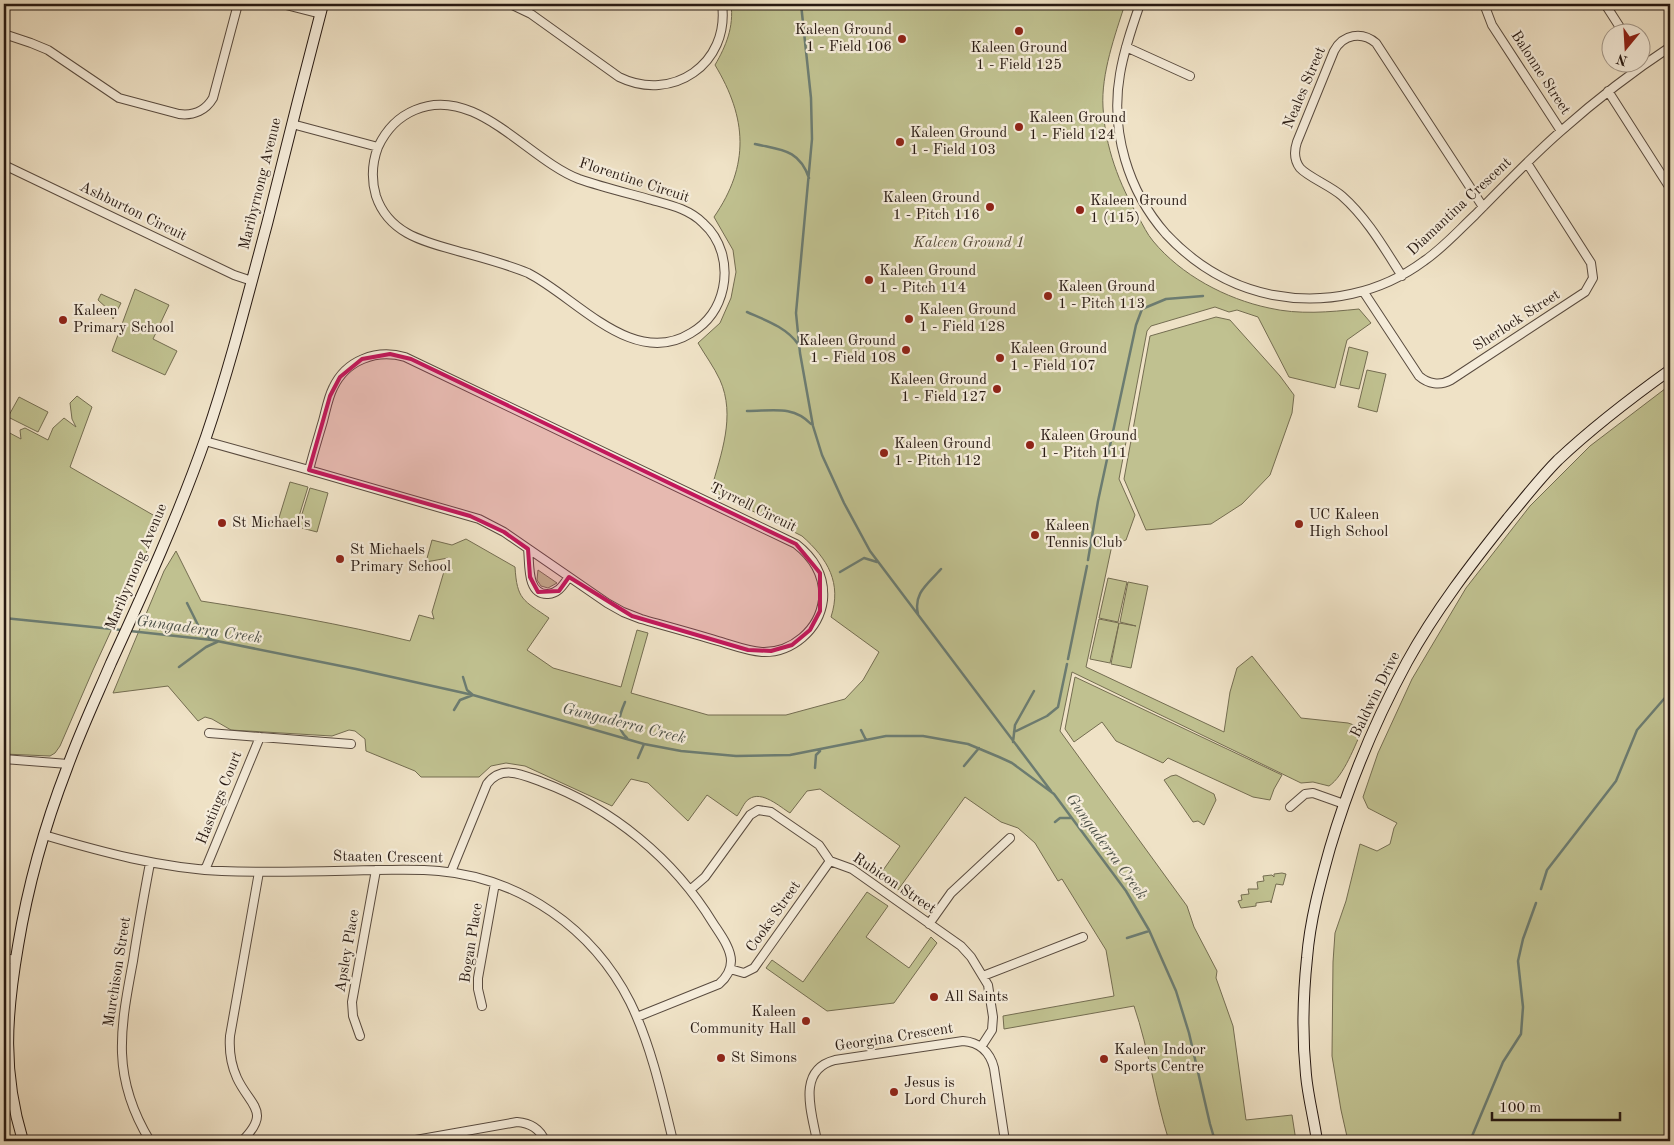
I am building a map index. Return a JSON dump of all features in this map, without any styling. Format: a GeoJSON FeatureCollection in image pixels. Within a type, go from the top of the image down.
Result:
{"type":"FeatureCollection","features":[{"type":"Feature","properties":{"kind":"street"},"geometry":{"type":"LineString","coordinates":[[4,34],[31,42],[48,50],[119,98],[179,114],[189,114],[204,109],[213,98],[238,4]]}},
{"type":"Feature","properties":{"kind":"street"},"geometry":{"type":"LineString","coordinates":[[282,4],[322,9]]}},
{"type":"Feature","properties":{"kind":"street"},"geometry":{"type":"LineString","coordinates":[[510,4],[532,14],[619,77],[634,83],[650,86],[675,82],[690,75],[703,65],[713,52],[720,36],[723,20],[722,4]]}},
{"type":"Feature","properties":{"kind":"street","name":"Diamantina Crescent"},"geometry":{"type":"LineString","coordinates":[[1140,4],[1126,48],[1120,74],[1117,102],[1124,156],[1139,194],[1153,218],[1171,239],[1192,258],[1215,273],[1240,285],[1267,294],[1308,299],[1336,297],[1363,291],[1402,276],[1436,252],[1561,131],[1631,72]]}},
{"type":"Feature","properties":{"kind":"street","name":"Balonne Street"},"geometry":{"type":"LineString","coordinates":[[1484,4],[1492,25],[1561,131]]}},
{"type":"Feature","properties":{"kind":"street"},"geometry":{"type":"LineString","coordinates":[[1605,4],[1617,22]]}},
{"type":"Feature","properties":{"kind":"street","name":"Maribyrnong Avenue"},"geometry":{"type":"LineString","coordinates":[[23,1141],[6,1077],[8,1027],[15,960],[30,884],[68,764],[171,528],[205,440],[229,366],[322,9]]}},
{"type":"Feature","properties":{"kind":"street","name":"Neales Street"},"geometry":{"type":"LineString","coordinates":[[1402,276],[1372,230],[1357,211],[1330,187],[1306,173],[1296,159],[1296,142],[1334,51],[1342,41],[1357,35],[1366,37],[1376,44],[1483,207]]}},
{"type":"Feature","properties":{"kind":"street","name":"Diamantina Crescent"},"geometry":{"type":"LineString","coordinates":[[1652,57],[1670,46]]}},
{"type":"Feature","properties":{"kind":"street"},"geometry":{"type":"LineString","coordinates":[[1126,48],[1190,76]]}},
{"type":"Feature","properties":{"kind":"street"},"geometry":{"type":"LineString","coordinates":[[1608,91],[1670,188]]}},
{"type":"Feature","properties":{"kind":"street","name":"Florentine Circuit"},"geometry":{"type":"LineString","coordinates":[[435,105],[452,105],[468,109],[570,175],[587,182],[674,206],[697,217],[714,236],[721,250],[725,275],[720,300],[712,314],[701,326],[679,339],[663,343],[646,343],[623,336],[528,273],[510,266],[423,242],[402,231],[385,214],[375,193],[373,170],[378,147],[392,126],[412,112],[435,105]]}},
{"type":"Feature","properties":{"kind":"street"},"geometry":{"type":"LineString","coordinates":[[292,124],[378,147]]}},
{"type":"Feature","properties":{"kind":"street","name":"Sherlock Street"},"geometry":{"type":"LineString","coordinates":[[1363,291],[1419,376],[1430,383],[1439,384],[1451,380],[1585,292],[1593,278],[1591,263],[1527,163]]}},
{"type":"Feature","properties":{"kind":"street","name":"Ashburton Circuit"},"geometry":{"type":"LineString","coordinates":[[4,165],[234,275],[252,281]]}},
{"type":"Feature","properties":{"kind":"street","name":"Tyrrell Circuit"},"geometry":{"type":"LineString","coordinates":[[205,440],[309,470],[479,519],[496,527],[528,548],[607,603],[632,616],[748,650],[763,652],[786,648],[805,636],[818,618],[823,596],[822,581],[816,566],[808,554],[796,544],[411,359],[398,355],[376,354],[362,359],[350,366],[340,376],[330,396],[309,470]]}},
{"type":"Feature","properties":{"kind":"street","name":"Baldwin Drive"},"geometry":{"type":"LineString","coordinates":[[1319,1141],[1306,1074],[1304,1016],[1307,957],[1316,899],[1344,804],[1374,730],[1408,660],[1437,614],[1492,538],[1557,462],[1609,415],[1670,370]]}},
{"type":"Feature","properties":{"kind":"street"},"geometry":{"type":"LineString","coordinates":[[528,548],[530,577],[534,588],[538,592],[550,594],[559,591],[569,577]]}},
{"type":"Feature","properties":{"kind":"street","name":"Hastings Court"},"geometry":{"type":"LineString","coordinates":[[209,733],[351,744]]}},
{"type":"Feature","properties":{"kind":"street","name":"Hastings Court"},"geometry":{"type":"LineString","coordinates":[[205,870],[260,737]]}},
{"type":"Feature","properties":{"kind":"street"},"geometry":{"type":"LineString","coordinates":[[4,758],[68,764]]}},
{"type":"Feature","properties":{"kind":"street"},"geometry":{"type":"LineString","coordinates":[[451,872],[487,784],[499,773],[512,772],[566,792],[612,818],[654,851],[690,890],[711,919],[731,958],[730,969],[719,984],[637,1017]]}},
{"type":"Feature","properties":{"kind":"street"},"geometry":{"type":"LineString","coordinates":[[1290,807],[1305,794],[1313,793],[1344,804]]}},
{"type":"Feature","properties":{"kind":"street","name":"Rubicon Street"},"geometry":{"type":"LineString","coordinates":[[690,890],[703,880],[750,815],[758,810],[774,813],[819,845],[830,861],[852,869],[964,949],[983,976],[989,991],[993,1021],[990,1034],[981,1047]]}},
{"type":"Feature","properties":{"kind":"street","name":"Staaten Crescent"},"geometry":{"type":"LineString","coordinates":[[44,835],[150,863],[205,870],[259,872],[428,870],[451,872],[496,883],[538,902],[575,930],[597,952],[615,976],[637,1017],[659,1084],[673,1141]]}},
{"type":"Feature","properties":{"kind":"street"},"geometry":{"type":"LineString","coordinates":[[929,924],[951,893],[1010,838]]}},
{"type":"Feature","properties":{"kind":"street","name":"Cooks Street"},"geometry":{"type":"LineString","coordinates":[[730,969],[744,973],[754,968],[830,861]]}},
{"type":"Feature","properties":{"kind":"street","name":"Murchison Street"},"geometry":{"type":"LineString","coordinates":[[150,863],[124,1007],[121,1046],[130,1098],[139,1122],[150,1141]]}},
{"type":"Feature","properties":{"kind":"street","name":"Apsley Place"},"geometry":{"type":"LineString","coordinates":[[360,1036],[353,1016],[352,1002],[376,870]]}},
{"type":"Feature","properties":{"kind":"street"},"geometry":{"type":"LineString","coordinates":[[242,1141],[254,1127],[257,1119],[256,1110],[234,1070],[230,1053],[230,1036],[259,872]]}},
{"type":"Feature","properties":{"kind":"street","name":"Bogan Place"},"geometry":{"type":"LineString","coordinates":[[482,1006],[478,983],[496,883]]}},
{"type":"Feature","properties":{"kind":"street"},"geometry":{"type":"LineString","coordinates":[[983,976],[1083,937]]}},
{"type":"Feature","properties":{"kind":"street"},"geometry":{"type":"LineString","coordinates":[[4,958],[15,960]]}},
{"type":"Feature","properties":{"kind":"street","name":"Georgina Crescent"},"geometry":{"type":"LineString","coordinates":[[817,1141],[810,1086],[815,1073],[826,1063],[958,1041],[972,1042],[981,1047]]}},
{"type":"Feature","properties":{"kind":"street"},"geometry":{"type":"LineString","coordinates":[[981,1047],[993,1063],[1005,1141]]}},
{"type":"Feature","properties":{"kind":"street"},"geometry":{"type":"LineString","coordinates":[[410,1141],[517,1122],[532,1125],[540,1132],[545,1141]]}},
{"type":"Feature","properties":{"kind":"highlighted area"},"geometry":{"type":"Polygon","coordinates":[[[390,354],[411,359],[796,544],[820,573],[820,611],[810,630],[792,645],[771,651],[748,650],[632,616],[569,577],[559,591],[538,592],[530,577],[528,549],[504,532],[470,516],[309,470],[330,396],[340,377],[362,359],[390,354]]]}},
{"type":"Feature","properties":{"kind":"green space","name":"Kaleen Ground 1"},"geometry":{"type":"Polygon","coordinates":[[[731,4],[1125,4],[1106,68],[1103,94],[1104,122],[1110,151],[1119,178],[1145,230],[1151,238],[1164,253],[1191,275],[1205,284],[1237,299],[1292,312],[1359,309],[1371,323],[1347,340],[1335,388],[1289,377],[1258,317],[1237,310],[1229,312],[1215,307],[1151,326],[1147,331],[1119,479],[1135,515],[1126,540],[1112,545],[1086,667],[1224,732],[1230,692],[1237,668],[1252,656],[1301,718],[1348,723],[1363,728],[1340,775],[1329,786],[1313,782],[1301,783],[1072,672],[1060,731],[1187,906],[1194,927],[1217,971],[1216,978],[1233,1026],[1246,1120],[1292,1115],[1296,1141],[1169,1141],[1134,1006],[1004,1029],[1003,1016],[1114,996],[1106,950],[1062,879],[1058,881],[1035,843],[1018,828],[1001,822],[965,797],[898,890],[879,876],[900,846],[820,789],[807,791],[790,813],[771,800],[754,797],[746,802],[737,816],[707,795],[688,821],[648,783],[631,779],[612,806],[525,766],[506,763],[491,766],[479,777],[421,777],[415,771],[366,751],[365,739],[355,731],[349,730],[332,736],[231,730],[205,717],[198,721],[168,686],[113,693],[164,571],[176,551],[201,601],[306,619],[410,641],[419,615],[434,619],[432,612],[448,558],[426,562],[432,540],[452,545],[466,539],[515,567],[518,586],[523,598],[527,603],[549,618],[527,650],[553,668],[621,687],[637,630],[648,633],[631,693],[708,715],[786,715],[845,699],[863,680],[879,652],[831,617],[834,605],[834,582],[826,563],[819,554],[802,536],[711,490],[725,435],[727,407],[720,380],[698,343],[720,323],[731,298],[736,272],[733,250],[714,217],[726,198],[739,160],[740,141],[738,123],[726,85],[715,65],[723,51],[728,36],[732,12],[731,4]]]}},
{"type":"Feature","properties":{"kind":"green space"},"geometry":{"type":"Polygon","coordinates":[[[135,289],[169,305],[153,339],[177,351],[165,375],[112,351],[135,289]]]}},
{"type":"Feature","properties":{"kind":"green space"},"geometry":{"type":"Polygon","coordinates":[[[101,294],[121,303],[113,319],[109,310],[98,300],[101,294]]]}},
{"type":"Feature","properties":{"kind":"green space"},"geometry":{"type":"Polygon","coordinates":[[[1216,317],[1230,320],[1280,376],[1294,395],[1292,413],[1270,475],[1242,504],[1211,524],[1146,530],[1124,479],[1150,336],[1216,317]]]}},
{"type":"Feature","properties":{"kind":"green space"},"geometry":{"type":"Polygon","coordinates":[[[1349,347],[1368,352],[1359,389],[1340,385],[1349,347]]]}},
{"type":"Feature","properties":{"kind":"green space"},"geometry":{"type":"Polygon","coordinates":[[[1367,370],[1386,374],[1377,412],[1358,407],[1367,370]]]}},
{"type":"Feature","properties":{"kind":"green space"},"geometry":{"type":"Polygon","coordinates":[[[1670,385],[1670,1141],[1348,1141],[1332,1056],[1335,933],[1346,901],[1360,844],[1377,851],[1390,844],[1397,823],[1368,808],[1363,797],[1378,753],[1412,679],[1466,588],[1530,506],[1590,446],[1670,385]]]}},
{"type":"Feature","properties":{"kind":"green space"},"geometry":{"type":"Polygon","coordinates":[[[77,396],[92,407],[70,467],[160,519],[60,746],[50,756],[4,754],[4,425],[6,431],[21,439],[20,430],[25,428],[48,440],[53,428],[64,418],[76,427],[72,419],[70,403],[77,396]]]}},
{"type":"Feature","properties":{"kind":"green space"},"geometry":{"type":"Polygon","coordinates":[[[19,397],[48,412],[38,432],[8,417],[19,397]]]}},
{"type":"Feature","properties":{"kind":"green space"},"geometry":{"type":"Polygon","coordinates":[[[290,482],[308,487],[296,526],[278,521],[290,482]]]}},
{"type":"Feature","properties":{"kind":"green space"},"geometry":{"type":"Polygon","coordinates":[[[310,488],[328,493],[317,532],[298,527],[310,488]]]}},
{"type":"Feature","properties":{"kind":"green space"},"geometry":{"type":"Polygon","coordinates":[[[538,570],[557,583],[548,588],[541,586],[537,580],[538,570]]]}},
{"type":"Feature","properties":{"kind":"green space"},"geometry":{"type":"Polygon","coordinates":[[[1108,578],[1127,582],[1118,622],[1099,618],[1108,578]]]}},
{"type":"Feature","properties":{"kind":"green space"},"geometry":{"type":"Polygon","coordinates":[[[1128,582],[1148,586],[1131,668],[1111,664],[1119,623],[1136,626],[1120,622],[1128,582]]]}},
{"type":"Feature","properties":{"kind":"green space"},"geometry":{"type":"Polygon","coordinates":[[[1099,619],[1119,623],[1110,663],[1090,659],[1099,619]]]}},
{"type":"Feature","properties":{"kind":"green space"},"geometry":{"type":"Polygon","coordinates":[[[1075,677],[1282,775],[1270,800],[1253,797],[1168,758],[1163,763],[1116,741],[1102,722],[1074,742],[1065,729],[1075,677]]]}},
{"type":"Feature","properties":{"kind":"green space"},"geometry":{"type":"Polygon","coordinates":[[[1176,775],[1214,794],[1216,800],[1204,825],[1198,821],[1193,822],[1164,780],[1176,775]]]}},
{"type":"Feature","properties":{"kind":"green space"},"geometry":{"type":"Polygon","coordinates":[[[1274,874],[1286,874],[1283,885],[1276,884],[1271,903],[1271,901],[1256,903],[1256,906],[1241,908],[1238,901],[1242,900],[1241,895],[1249,894],[1248,889],[1258,889],[1257,882],[1264,881],[1263,876],[1272,875],[1274,877],[1274,874]]]}},
{"type":"Feature","properties":{"kind":"green space"},"geometry":{"type":"Polygon","coordinates":[[[867,892],[888,906],[866,937],[909,968],[931,937],[937,943],[894,1003],[827,1011],[766,968],[772,960],[803,982],[867,892]]]}},
{"type":"Feature","properties":{"kind":"waterway"},"geometry":{"type":"LineString","coordinates":[[801,4],[811,98],[812,139],[796,313],[800,353],[813,426],[822,455],[844,503],[870,551],[1051,791]]}},
{"type":"Feature","properties":{"kind":"waterway"},"geometry":{"type":"LineString","coordinates":[[755,144],[788,152],[800,161],[809,178]]}},
{"type":"Feature","properties":{"kind":"waterway"},"geometry":{"type":"LineString","coordinates":[[1088,560],[1098,501],[1136,325],[1142,309],[1166,299],[1203,296]]}},
{"type":"Feature","properties":{"kind":"waterway"},"geometry":{"type":"LineString","coordinates":[[747,312],[768,321],[788,333],[798,344]]}},
{"type":"Feature","properties":{"kind":"waterway"},"geometry":{"type":"LineString","coordinates":[[747,411],[782,410],[797,414],[811,424]]}},
{"type":"Feature","properties":{"kind":"waterway"},"geometry":{"type":"LineString","coordinates":[[840,572],[864,558],[877,562]]}},
{"type":"Feature","properties":{"kind":"waterway"},"geometry":{"type":"LineString","coordinates":[[1068,659],[1087,566]]}},
{"type":"Feature","properties":{"kind":"waterway"},"geometry":{"type":"LineString","coordinates":[[918,614],[917,607],[920,594],[941,569]]}},
{"type":"Feature","properties":{"kind":"waterway"},"geometry":{"type":"LineString","coordinates":[[187,603],[201,631],[211,639]]}},
{"type":"Feature","properties":{"kind":"waterway","name":"Gungaderra Creek"},"geometry":{"type":"LineString","coordinates":[[4,618],[122,630]]}},
{"type":"Feature","properties":{"kind":"waterway","name":"Gungaderra Creek"},"geometry":{"type":"LineString","coordinates":[[130,631],[212,640],[356,669],[473,695],[644,744],[681,751],[736,756],[790,755],[886,736],[923,736],[968,744],[1012,763],[1054,794],[1126,891],[1149,930],[1176,991],[1189,1033],[1215,1141]]}},
{"type":"Feature","properties":{"kind":"waterway"},"geometry":{"type":"LineString","coordinates":[[179,667],[206,647],[217,642]]}},
{"type":"Feature","properties":{"kind":"waterway"},"geometry":{"type":"LineString","coordinates":[[1014,732],[1047,716],[1058,707],[1067,664]]}},
{"type":"Feature","properties":{"kind":"waterway","name":"Gungaderra Creek"},"geometry":{"type":"LineString","coordinates":[[454,710],[460,700],[473,695],[467,690],[463,677]]}},
{"type":"Feature","properties":{"kind":"waterway"},"geometry":{"type":"LineString","coordinates":[[1013,742],[1015,725],[1034,691]]}},
{"type":"Feature","properties":{"kind":"waterway"},"geometry":{"type":"LineString","coordinates":[[1541,889],[1547,870],[1616,781],[1637,730],[1670,692]]}},
{"type":"Feature","properties":{"kind":"waterway"},"geometry":{"type":"LineString","coordinates":[[625,702],[619,721],[621,730],[627,738]]}},
{"type":"Feature","properties":{"kind":"waterway"},"geometry":{"type":"LineString","coordinates":[[861,730],[866,740]]}},
{"type":"Feature","properties":{"kind":"waterway"},"geometry":{"type":"LineString","coordinates":[[638,758],[644,744]]}},
{"type":"Feature","properties":{"kind":"waterway"},"geometry":{"type":"LineString","coordinates":[[964,766],[979,748]]}},
{"type":"Feature","properties":{"kind":"waterway"},"geometry":{"type":"LineString","coordinates":[[815,768],[816,755],[820,751]]}},
{"type":"Feature","properties":{"kind":"waterway"},"geometry":{"type":"LineString","coordinates":[[1055,822],[1060,818],[1071,818]]}},
{"type":"Feature","properties":{"kind":"waterway"},"geometry":{"type":"LineString","coordinates":[[1470,1141],[1503,1062],[1521,1034],[1523,1007],[1518,961],[1523,939],[1536,903]]}},
{"type":"Feature","properties":{"kind":"waterway"},"geometry":{"type":"LineString","coordinates":[[1127,938],[1149,931]]}},
{"type":"Feature","properties":{"kind":"waterway"},"geometry":{"type":"LineString","coordinates":[[1170,1070],[1195,1063]]}},
{"type":"Feature","properties":{"kind":"place","name":"Kaleen Ground 1 - Field 125"},"geometry":{"type":"Point","coordinates":[1019,31]}},
{"type":"Feature","properties":{"kind":"place","name":"Kaleen Ground 1 - Field 106"},"geometry":{"type":"Point","coordinates":[902,39]}},
{"type":"Feature","properties":{"kind":"place","name":"Kaleen Ground 1 - Field 124"},"geometry":{"type":"Point","coordinates":[1019,127]}},
{"type":"Feature","properties":{"kind":"place","name":"Kaleen Ground 1 - Field 103"},"geometry":{"type":"Point","coordinates":[900,142]}},
{"type":"Feature","properties":{"kind":"place","name":"Kaleen Ground 1 - Pitch 116"},"geometry":{"type":"Point","coordinates":[990,207]}},
{"type":"Feature","properties":{"kind":"place","name":"Kaleen Ground 1 (115)"},"geometry":{"type":"Point","coordinates":[1080,210]}},
{"type":"Feature","properties":{"kind":"place","name":"Kaleen Ground 1 - Pitch 114"},"geometry":{"type":"Point","coordinates":[869,280]}},
{"type":"Feature","properties":{"kind":"place","name":"Kaleen Ground 1 - Pitch 113"},"geometry":{"type":"Point","coordinates":[1048,296]}},
{"type":"Feature","properties":{"kind":"place","name":"Kaleen Ground 1 - Field 128"},"geometry":{"type":"Point","coordinates":[909,319]}},
{"type":"Feature","properties":{"kind":"place","name":"Kaleen Primary School"},"geometry":{"type":"Point","coordinates":[63,320]}},
{"type":"Feature","properties":{"kind":"place","name":"Kaleen Ground 1 - Field 108"},"geometry":{"type":"Point","coordinates":[906,350]}},
{"type":"Feature","properties":{"kind":"place","name":"Kaleen Ground 1 - Field 107"},"geometry":{"type":"Point","coordinates":[1000,358]}},
{"type":"Feature","properties":{"kind":"place","name":"Kaleen Ground 1 - Field 127"},"geometry":{"type":"Point","coordinates":[997,389]}},
{"type":"Feature","properties":{"kind":"place","name":"Kaleen Ground 1 - Pitch 111"},"geometry":{"type":"Point","coordinates":[1030,445]}},
{"type":"Feature","properties":{"kind":"place","name":"Kaleen Ground 1 - Pitch 112"},"geometry":{"type":"Point","coordinates":[884,453]}},
{"type":"Feature","properties":{"kind":"place","name":"St Michael's"},"geometry":{"type":"Point","coordinates":[222,523]}},
{"type":"Feature","properties":{"kind":"place","name":"UC Kaleen High School"},"geometry":{"type":"Point","coordinates":[1299,524]}},
{"type":"Feature","properties":{"kind":"place","name":"Kaleen Tennis Club"},"geometry":{"type":"Point","coordinates":[1035,535]}},
{"type":"Feature","properties":{"kind":"place","name":"St Michaels Primary School"},"geometry":{"type":"Point","coordinates":[340,559]}},
{"type":"Feature","properties":{"kind":"place","name":"All Saints"},"geometry":{"type":"Point","coordinates":[934,997]}},
{"type":"Feature","properties":{"kind":"place","name":"Kaleen Community Hall"},"geometry":{"type":"Point","coordinates":[806,1021]}},
{"type":"Feature","properties":{"kind":"place","name":"St Simons"},"geometry":{"type":"Point","coordinates":[721,1058]}},
{"type":"Feature","properties":{"kind":"place","name":"Kaleen Indoor Sports Centre"},"geometry":{"type":"Point","coordinates":[1104,1059]}},
{"type":"Feature","properties":{"kind":"place","name":"Jesus is Lord Church"},"geometry":{"type":"Point","coordinates":[894,1092]}}]}
